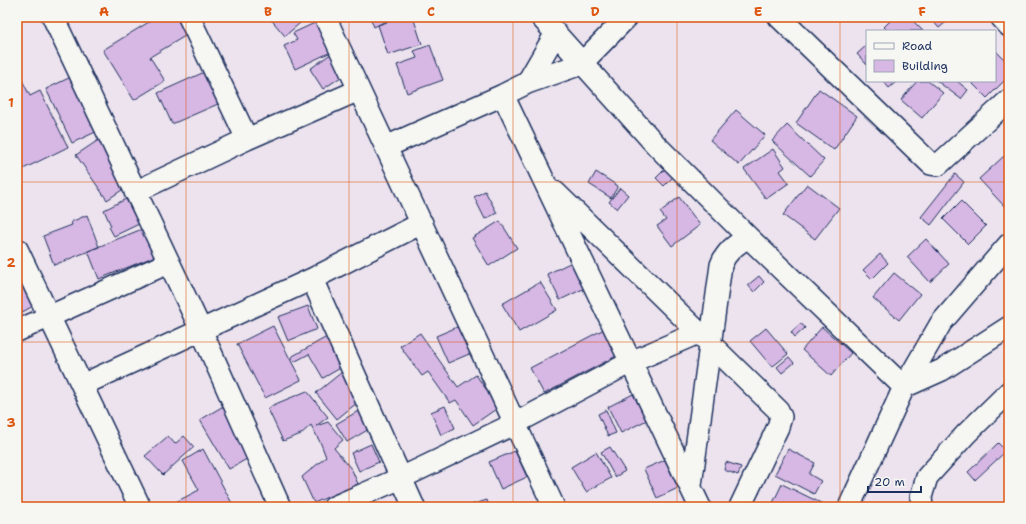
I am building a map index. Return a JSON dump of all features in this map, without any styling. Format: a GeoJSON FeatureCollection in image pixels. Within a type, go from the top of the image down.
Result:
{"type":"FeatureCollection","features":[{"type":"Feature","properties":{"kind":"street"},"geometry":{"type":"LineString","coordinates":[[52,17],[201,330],[280,507]]}},
{"type":"Feature","properties":{"kind":"street"},"geometry":{"type":"LineString","coordinates":[[189,17],[247,139]]}},
{"type":"Feature","properties":{"kind":"street"},"geometry":{"type":"LineString","coordinates":[[326,17],[359,90],[388,146],[422,223],[554,507]]}},
{"type":"Feature","properties":{"kind":"street"},"geometry":{"type":"LineString","coordinates":[[541,17],[581,64],[656,144],[748,237],[904,388]]}},
{"type":"Feature","properties":{"kind":"street"},"geometry":{"type":"LineString","coordinates":[[388,146],[527,83],[581,64],[627,17]]}},
{"type":"Feature","properties":{"kind":"street"},"geometry":{"type":"LineString","coordinates":[[779,17],[931,164],[938,166],[1009,100]]}},
{"type":"Feature","properties":{"kind":"street"},"geometry":{"type":"LineString","coordinates":[[1001,17],[1009,26]]}},
{"type":"Feature","properties":{"kind":"street"},"geometry":{"type":"LineString","coordinates":[[527,83],[556,33]]}},
{"type":"Feature","properties":{"kind":"street"},"geometry":{"type":"LineString","coordinates":[[135,192],[247,139],[359,90]]}},
{"type":"Feature","properties":{"kind":"street"},"geometry":{"type":"LineString","coordinates":[[503,95],[691,485],[700,507]]}},
{"type":"Feature","properties":{"kind":"street"},"geometry":{"type":"LineString","coordinates":[[546,183],[778,410],[781,417],[778,427],[740,507]]}},
{"type":"Feature","properties":{"kind":"street"},"geometry":{"type":"LineString","coordinates":[[82,385],[312,278],[422,223]]}},
{"type":"Feature","properties":{"kind":"street"},"geometry":{"type":"LineString","coordinates":[[691,485],[706,338],[721,265],[724,256],[748,237]]}},
{"type":"Feature","properties":{"kind":"street"},"geometry":{"type":"LineString","coordinates":[[849,507],[904,388],[941,323],[1009,244]]}},
{"type":"Feature","properties":{"kind":"street"},"geometry":{"type":"LineString","coordinates":[[17,249],[140,507]]}},
{"type":"Feature","properties":{"kind":"street"},"geometry":{"type":"LineString","coordinates":[[17,331],[168,263]]}},
{"type":"Feature","properties":{"kind":"street"},"geometry":{"type":"LineString","coordinates":[[312,278],[414,507]]}},
{"type":"Feature","properties":{"kind":"street"},"geometry":{"type":"LineString","coordinates":[[904,388],[942,370],[997,333],[1009,327]]}},
{"type":"Feature","properties":{"kind":"street"},"geometry":{"type":"LineString","coordinates":[[334,507],[401,478],[516,423],[631,362],[706,338]]}},
{"type":"Feature","properties":{"kind":"street"},"geometry":{"type":"LineString","coordinates":[[922,507],[921,496],[927,477],[966,434],[1009,392]]}},
{"type":"Feature","properties":{"kind":"building"},"geometry":{"type":"Polygon","coordinates":[[[157,17],[187,17],[195,30],[150,57],[165,81],[134,100],[103,50],[157,17]]]}},
{"type":"Feature","properties":{"kind":"building"},"geometry":{"type":"Polygon","coordinates":[[[269,17],[288,18],[307,17],[285,36],[269,17]]]}},
{"type":"Feature","properties":{"kind":"building"},"geometry":{"type":"Polygon","coordinates":[[[370,17],[394,17],[374,27],[370,17]]]}},
{"type":"Feature","properties":{"kind":"building"},"geometry":{"type":"Polygon","coordinates":[[[403,17],[413,17],[422,44],[388,55],[378,25],[403,17]]]}},
{"type":"Feature","properties":{"kind":"building"},"geometry":{"type":"Polygon","coordinates":[[[894,17],[909,17],[922,30],[887,30],[884,27],[894,17]]]}},
{"type":"Feature","properties":{"kind":"building"},"geometry":{"type":"Polygon","coordinates":[[[929,17],[952,17],[939,28],[929,17]]]}},
{"type":"Feature","properties":{"kind":"building"},"geometry":{"type":"Polygon","coordinates":[[[319,21],[333,51],[295,69],[284,46],[297,40],[293,33],[319,21]]]}},
{"type":"Feature","properties":{"kind":"building"},"geometry":{"type":"Polygon","coordinates":[[[430,45],[443,80],[407,93],[397,65],[417,58],[414,51],[430,45]]]}},
{"type":"Feature","properties":{"kind":"building"},"geometry":{"type":"Polygon","coordinates":[[[866,46],[866,64],[857,54],[866,46]]]}},
{"type":"Feature","properties":{"kind":"building"},"geometry":{"type":"Polygon","coordinates":[[[996,51],[1009,64],[1009,76],[987,98],[971,82],[996,82],[996,51]]]}},
{"type":"Feature","properties":{"kind":"building"},"geometry":{"type":"Polygon","coordinates":[[[332,53],[347,73],[323,89],[310,69],[332,53]]]}},
{"type":"Feature","properties":{"kind":"building"},"geometry":{"type":"Polygon","coordinates":[[[211,69],[225,101],[172,124],[158,93],[211,69]]]}},
{"type":"Feature","properties":{"kind":"building"},"geometry":{"type":"Polygon","coordinates":[[[17,70],[30,96],[40,91],[68,147],[17,172],[17,103],[20,101],[17,95],[17,70]]]}},
{"type":"Feature","properties":{"kind":"building"},"geometry":{"type":"Polygon","coordinates":[[[75,75],[102,129],[72,143],[46,89],[75,75]]]}},
{"type":"Feature","properties":{"kind":"building"},"geometry":{"type":"Polygon","coordinates":[[[884,82],[896,82],[889,88],[884,82]]]}},
{"type":"Feature","properties":{"kind":"building"},"geometry":{"type":"Polygon","coordinates":[[[916,82],[929,82],[943,93],[922,118],[901,100],[916,82]]]}},
{"type":"Feature","properties":{"kind":"building"},"geometry":{"type":"Polygon","coordinates":[[[938,82],[958,82],[968,90],[961,99],[938,82]]]}},
{"type":"Feature","properties":{"kind":"building"},"geometry":{"type":"Polygon","coordinates":[[[819,89],[857,116],[834,150],[796,123],[819,89]]]}},
{"type":"Feature","properties":{"kind":"building"},"geometry":{"type":"Polygon","coordinates":[[[736,110],[765,135],[739,165],[710,140],[736,110]]]}},
{"type":"Feature","properties":{"kind":"building"},"geometry":{"type":"Polygon","coordinates":[[[787,125],[824,160],[810,176],[772,141],[787,125]]]}},
{"type":"Feature","properties":{"kind":"building"},"geometry":{"type":"Polygon","coordinates":[[[100,139],[131,184],[107,200],[76,155],[100,139]]]}},
{"type":"Feature","properties":{"kind":"building"},"geometry":{"type":"Polygon","coordinates":[[[773,149],[785,167],[780,171],[789,183],[766,199],[744,169],[773,149]]]}},
{"type":"Feature","properties":{"kind":"building"},"geometry":{"type":"Polygon","coordinates":[[[1004,156],[1009,161],[1009,205],[1006,208],[979,179],[1004,156]]]}},
{"type":"Feature","properties":{"kind":"building"},"geometry":{"type":"Polygon","coordinates":[[[665,169],[673,177],[664,186],[656,178],[665,169]]]}},
{"type":"Feature","properties":{"kind":"building"},"geometry":{"type":"Polygon","coordinates":[[[596,172],[618,186],[611,198],[589,184],[596,172]]]}},
{"type":"Feature","properties":{"kind":"building"},"geometry":{"type":"Polygon","coordinates":[[[955,174],[964,182],[931,225],[921,217],[955,174]]]}},
{"type":"Feature","properties":{"kind":"building"},"geometry":{"type":"Polygon","coordinates":[[[807,184],[839,208],[815,239],[783,215],[807,184]]]}},
{"type":"Feature","properties":{"kind":"building"},"geometry":{"type":"Polygon","coordinates":[[[620,188],[628,195],[617,209],[609,202],[620,188]]]}},
{"type":"Feature","properties":{"kind":"building"},"geometry":{"type":"Polygon","coordinates":[[[485,191],[497,213],[485,219],[474,197],[485,191]]]}},
{"type":"Feature","properties":{"kind":"building"},"geometry":{"type":"Polygon","coordinates":[[[679,197],[700,225],[672,246],[657,226],[666,220],[660,212],[679,197]]]}},
{"type":"Feature","properties":{"kind":"building"},"geometry":{"type":"Polygon","coordinates":[[[126,199],[139,224],[114,236],[109,227],[111,226],[104,210],[126,199]]]}},
{"type":"Feature","properties":{"kind":"building"},"geometry":{"type":"Polygon","coordinates":[[[961,201],[986,226],[968,244],[943,219],[961,201]]]}},
{"type":"Feature","properties":{"kind":"building"},"geometry":{"type":"Polygon","coordinates":[[[87,215],[99,247],[54,265],[43,236],[72,225],[71,222],[87,215]]]}},
{"type":"Feature","properties":{"kind":"building"},"geometry":{"type":"Polygon","coordinates":[[[500,221],[517,248],[489,266],[472,238],[500,221]]]}},
{"type":"Feature","properties":{"kind":"building"},"geometry":{"type":"Polygon","coordinates":[[[147,227],[158,255],[99,279],[88,251],[147,227]]]}},
{"type":"Feature","properties":{"kind":"building"},"geometry":{"type":"Polygon","coordinates":[[[926,239],[949,264],[930,282],[907,257],[926,239]]]}},
{"type":"Feature","properties":{"kind":"building"},"geometry":{"type":"Polygon","coordinates":[[[880,254],[888,263],[872,279],[863,270],[880,254]]]}},
{"type":"Feature","properties":{"kind":"building"},"geometry":{"type":"Polygon","coordinates":[[[572,262],[585,288],[560,300],[547,274],[572,262]]]}},
{"type":"Feature","properties":{"kind":"building"},"geometry":{"type":"Polygon","coordinates":[[[894,273],[920,294],[899,320],[873,298],[894,273]]]}},
{"type":"Feature","properties":{"kind":"building"},"geometry":{"type":"Polygon","coordinates":[[[759,276],[764,282],[754,292],[748,285],[759,276]]]}},
{"type":"Feature","properties":{"kind":"building"},"geometry":{"type":"Polygon","coordinates":[[[19,278],[35,305],[17,315],[17,280],[19,278]]]}},
{"type":"Feature","properties":{"kind":"building"},"geometry":{"type":"Polygon","coordinates":[[[540,282],[557,310],[519,332],[502,304],[540,282]]]}},
{"type":"Feature","properties":{"kind":"building"},"geometry":{"type":"Polygon","coordinates":[[[308,306],[317,329],[288,341],[278,317],[308,306]]]}},
{"type":"Feature","properties":{"kind":"building"},"geometry":{"type":"Polygon","coordinates":[[[801,323],[805,328],[795,337],[791,332],[801,323]]]}},
{"type":"Feature","properties":{"kind":"building"},"geometry":{"type":"Polygon","coordinates":[[[462,325],[474,352],[448,363],[436,336],[462,325]]]}},
{"type":"Feature","properties":{"kind":"building"},"geometry":{"type":"Polygon","coordinates":[[[273,326],[301,380],[265,398],[237,344],[273,326]]]}},
{"type":"Feature","properties":{"kind":"building"},"geometry":{"type":"Polygon","coordinates":[[[822,327],[851,353],[831,376],[802,350],[822,327]]]}},
{"type":"Feature","properties":{"kind":"building"},"geometry":{"type":"Polygon","coordinates":[[[606,328],[620,354],[544,394],[530,368],[606,328]]]}},
{"type":"Feature","properties":{"kind":"building"},"geometry":{"type":"Polygon","coordinates":[[[766,328],[788,354],[772,367],[750,341],[766,328]]]}},
{"type":"Feature","properties":{"kind":"building"},"geometry":{"type":"Polygon","coordinates":[[[334,333],[351,362],[323,378],[309,354],[294,362],[291,357],[334,333]]]}},
{"type":"Feature","properties":{"kind":"building"},"geometry":{"type":"Polygon","coordinates":[[[420,333],[458,387],[476,375],[499,407],[473,425],[456,400],[450,403],[428,372],[422,376],[400,346],[420,333]]]}},
{"type":"Feature","properties":{"kind":"building"},"geometry":{"type":"Polygon","coordinates":[[[789,357],[794,363],[782,373],[777,367],[789,357]]]}},
{"type":"Feature","properties":{"kind":"building"},"geometry":{"type":"Polygon","coordinates":[[[342,372],[363,398],[337,419],[316,393],[342,372]]]}},
{"type":"Feature","properties":{"kind":"building"},"geometry":{"type":"Polygon","coordinates":[[[307,391],[328,417],[316,426],[328,422],[343,440],[334,448],[352,470],[358,484],[314,503],[302,477],[326,457],[321,444],[311,425],[301,434],[283,441],[268,409],[273,405],[307,391]]]}},
{"type":"Feature","properties":{"kind":"building"},"geometry":{"type":"Polygon","coordinates":[[[633,394],[647,420],[621,433],[608,407],[633,394]]]}},
{"type":"Feature","properties":{"kind":"building"},"geometry":{"type":"Polygon","coordinates":[[[225,405],[254,455],[229,469],[200,420],[225,405]]]}},
{"type":"Feature","properties":{"kind":"building"},"geometry":{"type":"Polygon","coordinates":[[[445,406],[455,428],[441,435],[431,412],[445,406]]]}},
{"type":"Feature","properties":{"kind":"building"},"geometry":{"type":"Polygon","coordinates":[[[360,410],[371,428],[347,442],[336,424],[360,410]]]}},
{"type":"Feature","properties":{"kind":"building"},"geometry":{"type":"Polygon","coordinates":[[[606,410],[616,433],[608,436],[598,414],[606,410]]]}},
{"type":"Feature","properties":{"kind":"building"},"geometry":{"type":"Polygon","coordinates":[[[168,436],[175,444],[184,436],[194,447],[163,475],[145,456],[168,436]]]}},
{"type":"Feature","properties":{"kind":"building"},"geometry":{"type":"Polygon","coordinates":[[[998,443],[1006,451],[975,480],[968,472],[998,443]]]}},
{"type":"Feature","properties":{"kind":"building"},"geometry":{"type":"Polygon","coordinates":[[[371,444],[379,462],[359,471],[351,453],[371,444]]]}},
{"type":"Feature","properties":{"kind":"building"},"geometry":{"type":"Polygon","coordinates":[[[610,447],[625,471],[615,477],[601,452],[610,447]]]}},
{"type":"Feature","properties":{"kind":"building"},"geometry":{"type":"Polygon","coordinates":[[[203,449],[234,507],[170,507],[170,505],[199,490],[183,461],[203,449]]]}},
{"type":"Feature","properties":{"kind":"building"},"geometry":{"type":"Polygon","coordinates":[[[788,449],[815,463],[809,474],[821,481],[814,494],[775,474],[788,449]]]}},
{"type":"Feature","properties":{"kind":"building"},"geometry":{"type":"Polygon","coordinates":[[[515,451],[527,477],[501,489],[489,462],[515,451]]]}},
{"type":"Feature","properties":{"kind":"building"},"geometry":{"type":"Polygon","coordinates":[[[596,452],[611,478],[586,492],[571,467],[596,452]]]}},
{"type":"Feature","properties":{"kind":"building"},"geometry":{"type":"Polygon","coordinates":[[[665,460],[678,488],[657,498],[644,469],[665,460]]]}},
{"type":"Feature","properties":{"kind":"building"},"geometry":{"type":"Polygon","coordinates":[[[726,462],[741,467],[738,475],[724,470],[726,462]]]}},
{"type":"Feature","properties":{"kind":"building"},"geometry":{"type":"Polygon","coordinates":[[[782,484],[829,507],[771,507],[782,484]]]}},
{"type":"Feature","properties":{"kind":"building"},"geometry":{"type":"Polygon","coordinates":[[[487,500],[489,507],[465,507],[487,500]]]}}]}
